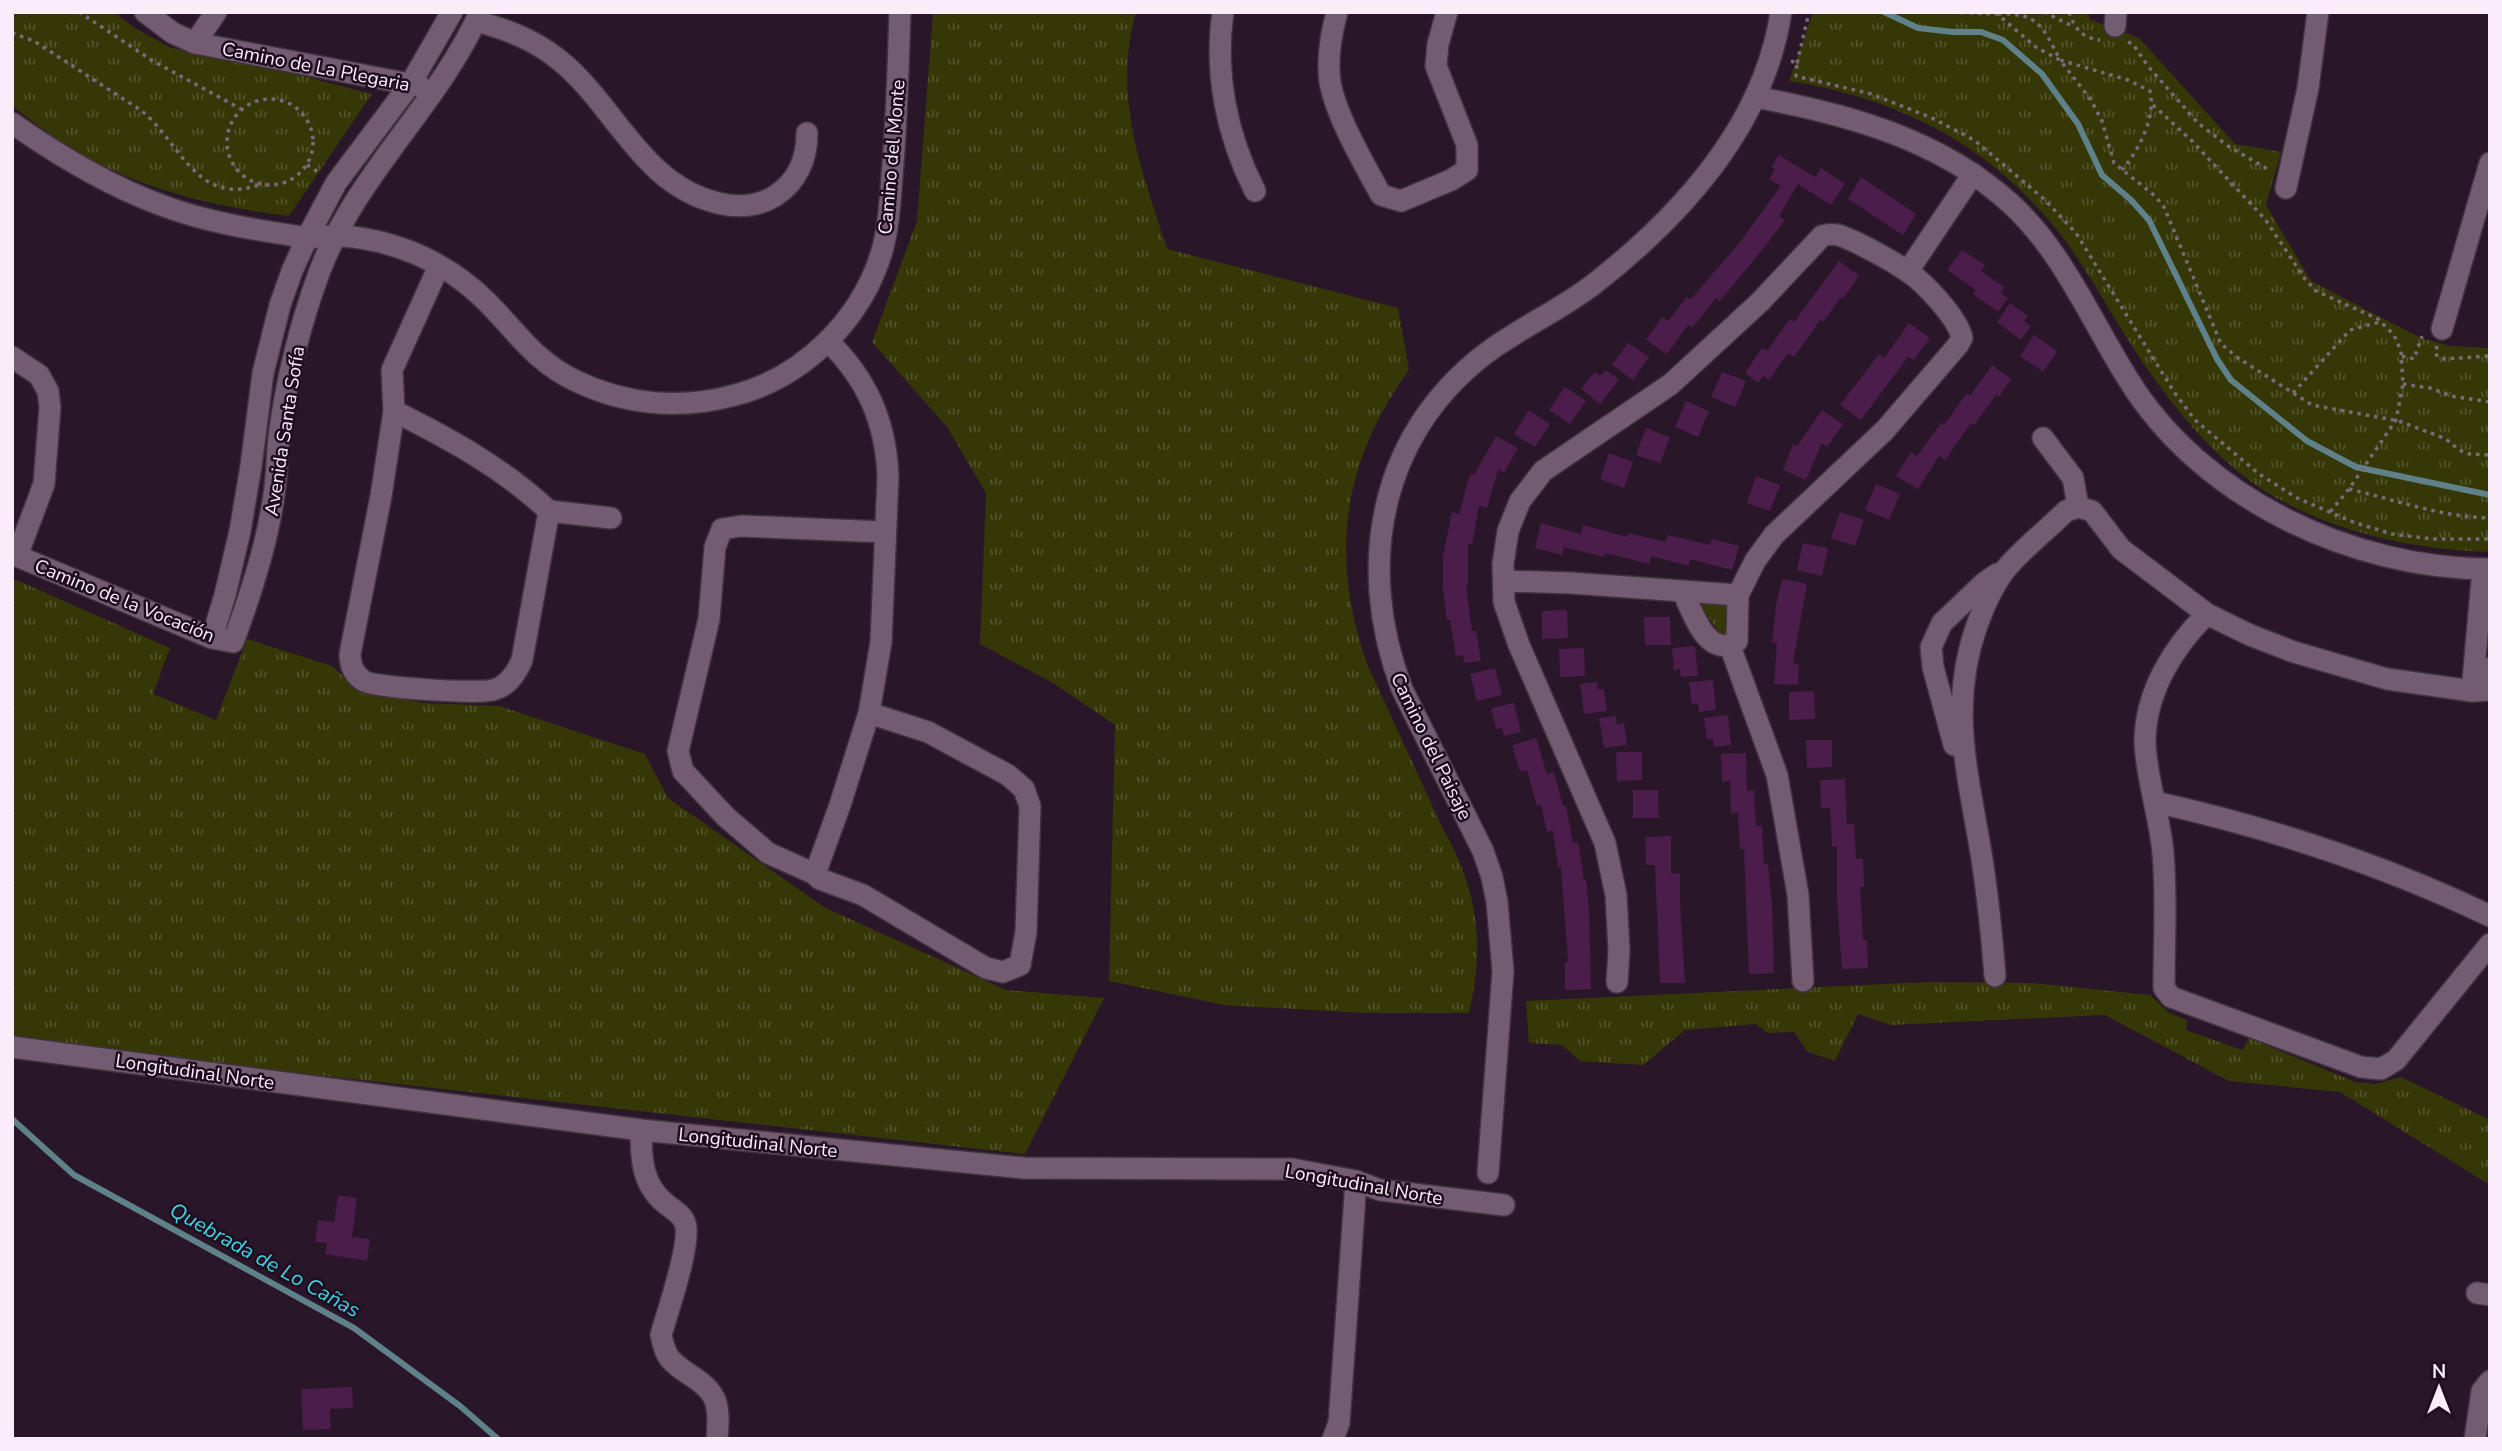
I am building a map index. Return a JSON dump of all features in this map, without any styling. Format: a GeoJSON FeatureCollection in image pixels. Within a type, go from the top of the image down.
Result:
{"type":"FeatureCollection","features":[{"type":"Feature","properties":{"kind":"street","name":"Camino de La Plegaria"},"geometry":{"type":"LineString","coordinates":[[145,12],[173,33],[195,43],[411,83],[435,91]]}},
{"type":"Feature","properties":{"kind":"street","name":"Camino de La Plegaria"},"geometry":{"type":"LineString","coordinates":[[195,43],[216,12]]}},
{"type":"Feature","properties":{"kind":"street","name":"Avenida Santa Sofía"},"geometry":{"type":"LineString","coordinates":[[222,640],[225,595],[240,531],[263,373],[292,271],[336,183],[411,83],[452,12]]}},
{"type":"Feature","properties":{"kind":"street","name":"Camino del Monte"},"geometry":{"type":"LineString","coordinates":[[12,123],[59,156],[124,190],[163,206],[202,218],[307,238],[335,236],[389,244],[439,266],[477,292],[521,341],[550,365],[595,389],[644,402],[695,403],[744,393],[789,372],[828,341],[860,301],[872,278],[887,229],[897,115],[900,12]]}},
{"type":"Feature","properties":{"kind":"street"},"geometry":{"type":"LineString","coordinates":[[1223,12],[1220,51],[1226,110],[1242,166],[1255,191]]}},
{"type":"Feature","properties":{"kind":"street"},"geometry":{"type":"LineString","coordinates":[[1337,12],[1329,65],[1337,107],[1381,195],[1401,201],[1451,180],[1467,170],[1467,145],[1436,66],[1438,44],[1447,12]]}},
{"type":"Feature","properties":{"kind":"street","name":"Camino del Paisaje"},"geometry":{"type":"LineString","coordinates":[[1488,1173],[1503,971],[1497,902],[1483,851],[1402,690],[1392,663],[1381,611],[1378,577],[1379,542],[1388,497],[1414,434],[1454,382],[1495,347],[1592,286],[1654,234],[1686,201],[1730,141],[1755,97],[1771,55],[1781,12]]}},
{"type":"Feature","properties":{"kind":"street"},"geometry":{"type":"LineString","coordinates":[[2287,184],[2308,88],[2318,12]]}},
{"type":"Feature","properties":{"kind":"street","name":"Avenida Santa Sofía"},"geometry":{"type":"LineString","coordinates":[[222,640],[254,582],[274,494],[284,407],[297,345],[320,272],[335,236],[362,187],[435,91],[477,17]]}},
{"type":"Feature","properties":{"kind":"street"},"geometry":{"type":"LineString","coordinates":[[477,17],[518,34],[556,57],[588,87],[622,133],[658,172],[688,193],[705,200],[743,206],[767,201],[778,194],[788,186],[802,164],[807,133]]}},
{"type":"Feature","properties":{"kind":"street"},"geometry":{"type":"LineString","coordinates":[[1755,97],[1841,115],[1897,134],[1939,153],[1973,174],[2011,204],[2059,258],[2128,380],[2146,405],[2187,451],[2216,474],[2277,514],[2345,543],[2416,562],[2486,569],[2483,691]]}},
{"type":"Feature","properties":{"kind":"street"},"geometry":{"type":"LineString","coordinates":[[2442,329],[2490,163]]}},
{"type":"Feature","properties":{"kind":"street"},"geometry":{"type":"LineString","coordinates":[[1908,271],[1973,174]]}},
{"type":"Feature","properties":{"kind":"street"},"geometry":{"type":"LineString","coordinates":[[1616,982],[1619,951],[1616,895],[1605,843],[1519,645],[1504,602],[1504,548],[1513,515],[1520,500],[1543,471],[1671,384],[1760,302],[1816,240],[1828,234],[1841,236],[1908,271],[1935,297],[1960,328],[1962,338],[1885,430],[1774,534],[1755,561],[1738,595],[1737,641],[1730,646],[1717,646],[1705,634],[1683,592]]}},
{"type":"Feature","properties":{"kind":"street"},"geometry":{"type":"LineString","coordinates":[[439,266],[392,369],[394,411],[381,496],[350,654],[351,667],[361,679],[368,683],[481,692],[503,686],[512,679],[522,660],[549,511]]}},
{"type":"Feature","properties":{"kind":"street"},"geometry":{"type":"LineString","coordinates":[[815,874],[869,713],[881,642],[888,477],[883,431],[867,389],[856,371],[828,341]]}},
{"type":"Feature","properties":{"kind":"street","name":"Camino de la Vocación"},"geometry":{"type":"LineString","coordinates":[[12,357],[39,375],[48,391],[50,407],[44,484],[15,555],[222,640]]}},
{"type":"Feature","properties":{"kind":"street"},"geometry":{"type":"LineString","coordinates":[[394,411],[458,443],[526,490],[549,511],[611,518]]}},
{"type":"Feature","properties":{"kind":"street"},"geometry":{"type":"LineString","coordinates":[[2043,438],[2073,478],[2078,507]]}},
{"type":"Feature","properties":{"kind":"street"},"geometry":{"type":"LineString","coordinates":[[1965,767],[1955,749],[1944,713],[1931,647],[1942,623],[1984,583],[2005,569],[2066,511],[2078,507],[2092,511],[2121,549],[2207,614],[2294,653],[2340,667],[2429,687],[2483,691]]}},
{"type":"Feature","properties":{"kind":"street"},"geometry":{"type":"LineString","coordinates":[[869,713],[928,732],[1008,775],[1024,789],[1030,806],[1026,932],[1020,965],[1003,972],[986,968],[863,895],[820,879],[815,874],[768,853],[726,817],[683,771],[678,751],[709,619],[715,547],[722,529],[741,526],[885,532]]}},
{"type":"Feature","properties":{"kind":"street"},"geometry":{"type":"LineString","coordinates":[[1995,976],[1982,860],[1962,745],[1961,700],[1968,656],[1983,611],[2005,569]]}},
{"type":"Feature","properties":{"kind":"street"},"geometry":{"type":"LineString","coordinates":[[1504,581],[1738,595]]}},
{"type":"Feature","properties":{"kind":"street"},"geometry":{"type":"LineString","coordinates":[[2207,614],[2176,649],[2158,684],[2151,703],[2145,742],[2163,853],[2164,988],[2171,997],[2361,1067],[2381,1069],[2396,1059],[2490,944]]}},
{"type":"Feature","properties":{"kind":"street"},"geometry":{"type":"LineString","coordinates":[[1730,646],[1777,775],[1798,895],[1802,981]]}},
{"type":"Feature","properties":{"kind":"street"},"geometry":{"type":"LineString","coordinates":[[2483,691],[2490,668]]}},
{"type":"Feature","properties":{"kind":"street"},"geometry":{"type":"LineString","coordinates":[[2155,802],[2241,822],[2339,852],[2405,877],[2490,916]]}},
{"type":"Feature","properties":{"kind":"street","name":"Longitudinal Norte"},"geometry":{"type":"LineString","coordinates":[[12,1047],[641,1130],[1023,1168],[1267,1168],[1312,1171],[1356,1181],[1380,1190],[1504,1205]]}},
{"type":"Feature","properties":{"kind":"street"},"geometry":{"type":"LineString","coordinates":[[641,1130],[644,1173],[651,1190],[678,1212],[685,1223],[685,1245],[661,1335],[671,1360],[697,1377],[714,1397],[719,1420],[717,1439]]}},
{"type":"Feature","properties":{"kind":"street"},"geometry":{"type":"LineString","coordinates":[[1333,1439],[1339,1423],[1356,1181]]}},
{"type":"Feature","properties":{"kind":"street"},"geometry":{"type":"LineString","coordinates":[[2475,1439],[2482,1391],[2490,1381]]}},
{"type":"Feature","properties":{"kind":"path"},"geometry":{"type":"LineString","coordinates":[[79,12],[153,61],[241,109]]}},
{"type":"Feature","properties":{"kind":"path"},"geometry":{"type":"LineString","coordinates":[[1809,12],[1796,76],[1871,94],[1932,118],[1974,140],[2004,165],[2076,233],[2195,420],[2259,474],[2297,498],[2392,534],[2433,539],[2490,539]]}},
{"type":"Feature","properties":{"kind":"path"},"geometry":{"type":"LineString","coordinates":[[1944,12],[2026,15],[2040,26],[2060,60],[2091,100],[2102,121],[2114,163],[2155,196],[2164,208],[2221,344],[2238,358],[2312,405],[2396,420],[2446,439],[2459,450],[2469,454],[2490,455]]}},
{"type":"Feature","properties":{"kind":"path"},"geometry":{"type":"LineString","coordinates":[[2044,12],[2074,27],[2085,37],[2097,40],[2116,29],[2133,44],[2147,65],[2198,124],[2287,184]]}},
{"type":"Feature","properties":{"kind":"path"},"geometry":{"type":"LineString","coordinates":[[2069,12],[2074,27]]}},
{"type":"Feature","properties":{"kind":"path"},"geometry":{"type":"LineString","coordinates":[[1996,13],[2037,48],[2060,60],[2128,80],[2150,91],[2153,105],[2134,155],[2122,170]]}},
{"type":"Feature","properties":{"kind":"path"},"geometry":{"type":"LineString","coordinates":[[12,33],[34,41],[142,111],[158,124],[192,170],[205,181],[223,189],[243,190],[259,185],[278,185],[294,178],[307,165],[313,148],[311,130],[303,114],[288,103],[271,99],[253,102],[241,109],[228,128],[226,146],[231,163],[243,177],[259,185]]}},
{"type":"Feature","properties":{"kind":"path"},"geometry":{"type":"LineString","coordinates":[[1771,55],[1797,63]]}},
{"type":"Feature","properties":{"kind":"path"},"geometry":{"type":"LineString","coordinates":[[2153,105],[2264,219],[2305,279],[2316,290],[2380,322],[2394,335],[2401,356],[2403,384],[2396,420],[2330,512]]}},
{"type":"Feature","properties":{"kind":"path"},"geometry":{"type":"LineString","coordinates":[[2293,393],[2350,330],[2380,322]]}},
{"type":"Feature","properties":{"kind":"path"},"geometry":{"type":"LineString","coordinates":[[2401,356],[2414,359],[2428,324],[2442,329],[2435,354],[2442,359],[2490,355]]}},
{"type":"Feature","properties":{"kind":"path"},"geometry":{"type":"LineString","coordinates":[[2403,384],[2490,402]]}},
{"type":"Feature","properties":{"kind":"path"},"geometry":{"type":"LineString","coordinates":[[2349,489],[2427,510],[2490,518]]}},
{"type":"Feature","properties":{"kind":"green space"},"geometry":{"type":"Polygon","coordinates":[[[12,12],[114,12],[135,28],[169,47],[268,67],[372,94],[289,216],[213,203],[139,182],[92,161],[12,106],[12,12]]]}},
{"type":"Feature","properties":{"kind":"green space"},"geometry":{"type":"Polygon","coordinates":[[[933,12],[1136,12],[1129,44],[1129,104],[1140,162],[1167,249],[1398,308],[1409,370],[1386,405],[1356,476],[1346,549],[1349,587],[1356,626],[1368,666],[1455,852],[1471,896],[1477,964],[1469,1013],[1365,1013],[1224,1005],[1109,981],[1115,725],[1053,683],[980,644],[986,493],[947,427],[872,342],[917,221],[933,12]]]}},
{"type":"Feature","properties":{"kind":"green space"},"geometry":{"type":"Polygon","coordinates":[[[1813,12],[2089,12],[2089,19],[2139,38],[2235,144],[2281,152],[2266,205],[2311,281],[2421,338],[2450,346],[2490,348],[2490,552],[2425,546],[2359,532],[2296,508],[2241,474],[2196,431],[2157,383],[2066,242],[2013,183],[1986,160],[1926,123],[1860,97],[1789,81],[1813,12]]]}},
{"type":"Feature","properties":{"kind":"green space"},"geometry":{"type":"Polygon","coordinates":[[[12,578],[170,648],[153,694],[216,720],[247,639],[332,666],[353,686],[423,703],[499,706],[645,754],[668,798],[824,907],[1006,990],[1104,998],[1025,1154],[12,1041],[12,578]]]}},
{"type":"Feature","properties":{"kind":"green space"},"geometry":{"type":"Polygon","coordinates":[[[1695,598],[1733,601],[1732,636],[1723,638],[1695,598]]]}},
{"type":"Feature","properties":{"kind":"green space"},"geometry":{"type":"Polygon","coordinates":[[[1928,982],[2031,983],[2150,995],[2169,1013],[2187,1020],[2186,1030],[2242,1050],[2249,1038],[2355,1082],[2375,1084],[2401,1077],[2490,1120],[2490,1185],[2340,1092],[2229,1081],[2105,1015],[1891,1025],[1858,1014],[1835,1061],[1808,1052],[1794,1032],[1767,1033],[1756,1024],[1685,1030],[1643,1065],[1580,1061],[1562,1045],[1529,1043],[1526,1001],[1928,982]]]}},
{"type":"Feature","properties":{"kind":"building"},"geometry":{"type":"Polygon","coordinates":[[[1779,155],[1815,177],[1821,168],[1845,184],[1831,205],[1798,184],[1779,216],[1785,220],[1767,244],[1720,301],[1716,298],[1692,328],[1688,325],[1667,354],[1646,340],[1662,317],[1668,321],[1687,297],[1691,299],[1740,242],[1781,186],[1769,179],[1775,169],[1771,167],[1779,155]]]}},
{"type":"Feature","properties":{"kind":"building"},"geometry":{"type":"Polygon","coordinates":[[[1861,177],[1916,214],[1903,235],[1848,199],[1861,177]]]}},
{"type":"Feature","properties":{"kind":"building"},"geometry":{"type":"Polygon","coordinates":[[[1962,250],[1985,265],[1981,271],[2004,287],[2001,293],[2008,298],[1998,312],[1973,294],[1976,290],[1947,270],[1962,250]]]}},
{"type":"Feature","properties":{"kind":"building"},"geometry":{"type":"Polygon","coordinates":[[[1839,261],[1859,276],[1823,322],[1820,320],[1794,357],[1788,353],[1769,380],[1763,376],[1758,383],[1745,373],[1762,348],[1767,351],[1790,319],[1794,322],[1839,261]]]}},
{"type":"Feature","properties":{"kind":"building"},"geometry":{"type":"Polygon","coordinates":[[[2010,303],[2028,316],[2024,321],[2031,326],[2021,340],[1997,322],[2010,303]]]}},
{"type":"Feature","properties":{"kind":"building"},"geometry":{"type":"Polygon","coordinates":[[[1909,323],[1930,338],[1914,360],[1908,357],[1861,420],[1840,405],[1879,354],[1884,358],[1909,323]]]}},
{"type":"Feature","properties":{"kind":"building"},"geometry":{"type":"Polygon","coordinates":[[[2034,335],[2057,351],[2043,372],[2020,356],[2034,335]]]}},
{"type":"Feature","properties":{"kind":"building"},"geometry":{"type":"Polygon","coordinates":[[[1628,343],[1649,357],[1633,380],[1612,365],[1628,343]]]}},
{"type":"Feature","properties":{"kind":"building"},"geometry":{"type":"Polygon","coordinates":[[[1992,365],[2011,379],[1974,425],[1971,423],[1945,460],[1939,456],[1918,489],[1896,476],[1911,452],[1917,456],[1967,393],[1970,396],[1992,365]]]}},
{"type":"Feature","properties":{"kind":"building"},"geometry":{"type":"Polygon","coordinates":[[[1606,370],[1619,380],[1600,404],[1581,389],[1595,372],[1600,376],[1606,370]]]}},
{"type":"Feature","properties":{"kind":"building"},"geometry":{"type":"Polygon","coordinates":[[[1722,372],[1746,381],[1735,407],[1711,397],[1722,372]]]}},
{"type":"Feature","properties":{"kind":"building"},"geometry":{"type":"Polygon","coordinates":[[[1565,387],[1586,401],[1570,424],[1549,410],[1565,387]]]}},
{"type":"Feature","properties":{"kind":"building"},"geometry":{"type":"Polygon","coordinates":[[[1686,401],[1709,411],[1698,437],[1675,427],[1686,401]]]}},
{"type":"Feature","properties":{"kind":"building"},"geometry":{"type":"Polygon","coordinates":[[[1529,410],[1550,424],[1535,447],[1514,434],[1529,410]]]}},
{"type":"Feature","properties":{"kind":"building"},"geometry":{"type":"Polygon","coordinates":[[[1822,410],[1843,424],[1827,447],[1822,443],[1806,480],[1783,470],[1793,444],[1797,446],[1822,410]]]}},
{"type":"Feature","properties":{"kind":"building"},"geometry":{"type":"Polygon","coordinates":[[[1646,428],[1670,437],[1660,463],[1636,455],[1646,428]]]}},
{"type":"Feature","properties":{"kind":"building"},"geometry":{"type":"Polygon","coordinates":[[[1496,436],[1518,448],[1504,473],[1498,469],[1487,508],[1479,506],[1472,544],[1468,544],[1466,585],[1472,631],[1476,631],[1481,661],[1464,663],[1463,655],[1456,656],[1450,620],[1447,620],[1443,590],[1443,556],[1452,512],[1459,514],[1470,474],[1474,475],[1496,436]]]}},
{"type":"Feature","properties":{"kind":"building"},"geometry":{"type":"Polygon","coordinates":[[[1609,453],[1633,462],[1624,488],[1600,479],[1609,453]]]}},
{"type":"Feature","properties":{"kind":"building"},"geometry":{"type":"Polygon","coordinates":[[[1756,476],[1780,485],[1770,511],[1747,503],[1756,476]]]}},
{"type":"Feature","properties":{"kind":"building"},"geometry":{"type":"Polygon","coordinates":[[[1876,484],[1900,494],[1889,520],[1865,510],[1876,484]]]}},
{"type":"Feature","properties":{"kind":"building"},"geometry":{"type":"Polygon","coordinates":[[[1840,512],[1864,520],[1855,546],[1831,538],[1840,512]]]}},
{"type":"Feature","properties":{"kind":"building"},"geometry":{"type":"Polygon","coordinates":[[[1541,523],[1581,534],[1583,525],[1627,537],[1628,533],[1666,542],[1668,535],[1710,545],[1712,539],[1739,546],[1732,570],[1690,559],[1689,566],[1651,556],[1649,564],[1605,553],[1604,557],[1564,547],[1562,555],[1535,548],[1541,523]]]}},
{"type":"Feature","properties":{"kind":"building"},"geometry":{"type":"Polygon","coordinates":[[[1803,543],[1828,548],[1822,576],[1797,570],[1803,543]]]}},
{"type":"Feature","properties":{"kind":"building"},"geometry":{"type":"Polygon","coordinates":[[[1782,579],[1807,584],[1793,663],[1799,664],[1798,685],[1774,684],[1777,643],[1772,643],[1782,579]]]}},
{"type":"Feature","properties":{"kind":"building"},"geometry":{"type":"Polygon","coordinates":[[[1567,610],[1568,638],[1542,639],[1542,611],[1567,610]]]}},
{"type":"Feature","properties":{"kind":"building"},"geometry":{"type":"Polygon","coordinates":[[[1644,617],[1670,617],[1671,645],[1645,645],[1644,617]]]}},
{"type":"Feature","properties":{"kind":"building"},"geometry":{"type":"Polygon","coordinates":[[[1695,646],[1698,676],[1681,677],[1680,669],[1674,670],[1672,648],[1695,646]]]}},
{"type":"Feature","properties":{"kind":"building"},"geometry":{"type":"Polygon","coordinates":[[[1584,648],[1585,676],[1560,677],[1559,649],[1584,648]]]}},
{"type":"Feature","properties":{"kind":"building"},"geometry":{"type":"Polygon","coordinates":[[[1495,668],[1502,695],[1477,701],[1470,674],[1495,668]]]}},
{"type":"Feature","properties":{"kind":"building"},"geometry":{"type":"Polygon","coordinates":[[[1713,680],[1716,710],[1699,712],[1698,703],[1692,704],[1689,682],[1713,680]]]}},
{"type":"Feature","properties":{"kind":"building"},"geometry":{"type":"Polygon","coordinates":[[[1597,682],[1598,690],[1604,689],[1607,711],[1584,714],[1580,684],[1597,682]]]}},
{"type":"Feature","properties":{"kind":"building"},"geometry":{"type":"Polygon","coordinates":[[[1814,691],[1815,719],[1789,720],[1789,692],[1814,691]]]}},
{"type":"Feature","properties":{"kind":"building"},"geometry":{"type":"Polygon","coordinates":[[[1514,703],[1521,732],[1504,736],[1502,728],[1496,729],[1491,708],[1514,703]]]}},
{"type":"Feature","properties":{"kind":"building"},"geometry":{"type":"Polygon","coordinates":[[[1728,715],[1731,745],[1714,747],[1713,739],[1707,739],[1704,718],[1728,715]]]}},
{"type":"Feature","properties":{"kind":"building"},"geometry":{"type":"Polygon","coordinates":[[[1616,716],[1617,724],[1624,723],[1627,745],[1604,748],[1599,718],[1616,716]]]}},
{"type":"Feature","properties":{"kind":"building"},"geometry":{"type":"Polygon","coordinates":[[[1536,738],[1547,774],[1554,772],[1563,806],[1566,806],[1573,843],[1578,842],[1589,910],[1591,989],[1565,990],[1565,962],[1568,962],[1561,866],[1558,867],[1553,830],[1547,832],[1541,804],[1537,806],[1527,770],[1520,772],[1512,745],[1536,738]]]}},
{"type":"Feature","properties":{"kind":"building"},"geometry":{"type":"Polygon","coordinates":[[[1806,740],[1832,740],[1832,767],[1807,768],[1806,740]]]}},
{"type":"Feature","properties":{"kind":"building"},"geometry":{"type":"Polygon","coordinates":[[[1616,752],[1642,752],[1642,780],[1617,781],[1616,752]]]}},
{"type":"Feature","properties":{"kind":"building"},"geometry":{"type":"Polygon","coordinates":[[[1746,753],[1747,791],[1754,790],[1756,826],[1762,826],[1764,864],[1768,864],[1774,973],[1749,974],[1744,849],[1740,849],[1738,813],[1731,813],[1730,781],[1722,782],[1721,754],[1746,753]]]}},
{"type":"Feature","properties":{"kind":"building"},"geometry":{"type":"Polygon","coordinates":[[[1845,779],[1847,824],[1854,824],[1856,859],[1863,859],[1864,887],[1860,887],[1863,940],[1867,940],[1868,968],[1842,969],[1837,900],[1837,846],[1832,847],[1830,808],[1821,808],[1820,780],[1845,779]]]}},
{"type":"Feature","properties":{"kind":"building"},"geometry":{"type":"Polygon","coordinates":[[[1633,790],[1658,790],[1659,818],[1633,818],[1633,790]]]}},
{"type":"Feature","properties":{"kind":"building"},"geometry":{"type":"Polygon","coordinates":[[[1671,836],[1671,874],[1680,873],[1685,983],[1660,983],[1655,865],[1646,865],[1645,837],[1671,836]]]}},
{"type":"Feature","properties":{"kind":"building"},"geometry":{"type":"Polygon","coordinates":[[[338,1195],[357,1198],[352,1237],[370,1239],[367,1261],[325,1254],[327,1243],[315,1242],[318,1220],[334,1222],[338,1195]]]}},
{"type":"Feature","properties":{"kind":"building"},"geometry":{"type":"Polygon","coordinates":[[[352,1387],[353,1408],[330,1409],[331,1429],[303,1430],[301,1389],[352,1387]]]}},
{"type":"Feature","properties":{"kind":"waterway"},"geometry":{"type":"LineString","coordinates":[[1884,12],[1918,28],[1981,32],[2003,40],[2042,74],[2078,124],[2102,175],[2149,220],[2217,359],[2231,380],[2307,441],[2356,467],[2490,495]]}},
{"type":"Feature","properties":{"kind":"waterway","name":"Quebrada de Lo Cañas"},"geometry":{"type":"LineString","coordinates":[[12,1119],[74,1175],[354,1328],[460,1406],[498,1439]]}}]}
